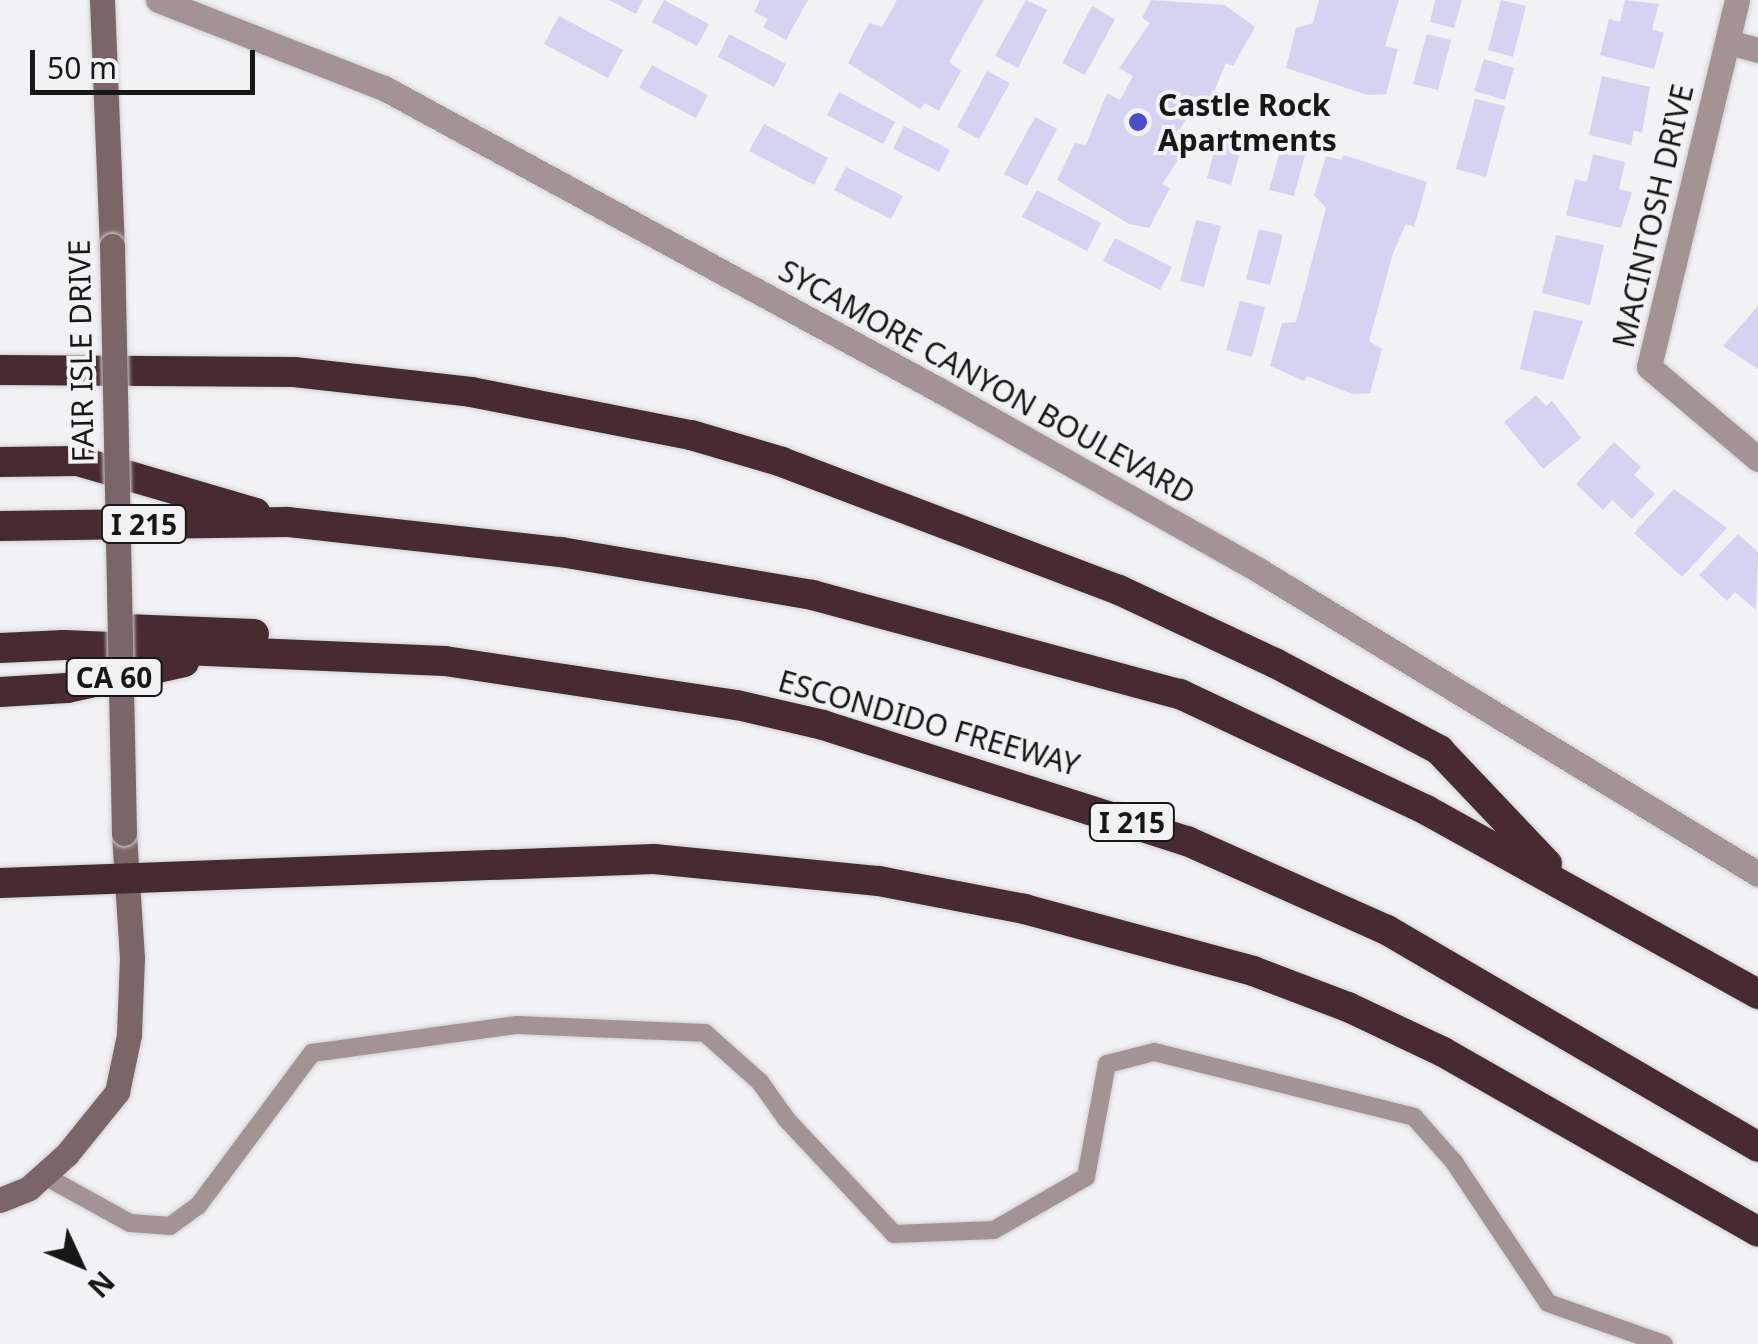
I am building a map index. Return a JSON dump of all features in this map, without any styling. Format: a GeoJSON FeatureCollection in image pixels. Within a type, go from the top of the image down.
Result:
{"type":"FeatureCollection","features":[{"type":"Feature","properties":{"kind":"highway"},"geometry":{"type":"LineString","coordinates":[[0,370],[294,372],[471,392],[691,435],[782,462],[1119,590],[1440,750],[1566,884]]}},
{"type":"Feature","properties":{"kind":"highway"},"geometry":{"type":"LineString","coordinates":[[0,462],[78,461],[288,522]]}},
{"type":"Feature","properties":{"kind":"highway","name":"I 215"},"geometry":{"type":"LineString","coordinates":[[0,526],[288,522],[561,552],[812,594],[1180,694],[1566,884],[1758,994]]}},
{"type":"Feature","properties":{"kind":"highway"},"geometry":{"type":"LineString","coordinates":[[0,630],[274,635],[445,661]]}},
{"type":"Feature","properties":{"kind":"highway","name":"ESCONDIDO FREEWAY"},"geometry":{"type":"LineString","coordinates":[[0,648],[445,661],[772,713],[1187,841],[1387,930],[1758,1147]]}},
{"type":"Feature","properties":{"kind":"highway","name":"CA 60"},"geometry":{"type":"LineString","coordinates":[[0,692],[66,688],[226,652]]}},
{"type":"Feature","properties":{"kind":"highway"},"geometry":{"type":"LineString","coordinates":[[0,883],[125,882],[433,862],[654,858],[879,881],[1024,908],[1234,966],[1348,1007],[1443,1052],[1758,1232]]}},
{"type":"Feature","properties":{"kind":"main road","name":"FAIR ISLE DRIVE"},"geometry":{"type":"LineString","coordinates":[[0,1200],[43,1175],[95,1125],[116,1092],[130,997],[112,246],[102,0]]}},
{"type":"Feature","properties":{"kind":"street","name":"SYCAMORE CANYON BOULEVARD"},"geometry":{"type":"LineString","coordinates":[[158,0],[384,88],[941,390],[1260,570],[1758,874]]}},
{"type":"Feature","properties":{"kind":"street","name":"MACINTOSH DRIVE"},"geometry":{"type":"LineString","coordinates":[[1737,0],[1649,366],[1758,459]]}},
{"type":"Feature","properties":{"kind":"street"},"geometry":{"type":"LineString","coordinates":[[1728,42],[1758,50]]}},
{"type":"Feature","properties":{"kind":"lane"},"geometry":{"type":"LineString","coordinates":[[43,1175],[130,1224],[170,1226],[198,1206],[312,1053],[518,1026],[705,1033],[760,1082],[787,1120],[894,1234],[994,1230],[1086,1177],[1106,1064],[1154,1052],[1414,1117],[1454,1162],[1548,1303],[1664,1344]]}},
{"type":"Feature","properties":{"kind":"building"},"geometry":{"type":"Polygon","coordinates":[[[609,0],[643,0],[636,14],[609,0]]]}},
{"type":"Feature","properties":{"kind":"building"},"geometry":{"type":"Polygon","coordinates":[[[664,0],[709,24],[697,46],[652,22],[664,0]]]}},
{"type":"Feature","properties":{"kind":"building"},"geometry":{"type":"Polygon","coordinates":[[[760,0],[808,0],[786,40],[763,27],[768,19],[754,12],[760,0]]]}},
{"type":"Feature","properties":{"kind":"building"},"geometry":{"type":"Polygon","coordinates":[[[897,0],[984,0],[949,62],[961,71],[939,111],[925,103],[920,109],[848,63],[869,23],[882,27],[897,0]]]}},
{"type":"Feature","properties":{"kind":"building"},"geometry":{"type":"Polygon","coordinates":[[[1026,0],[1047,10],[1018,68],[995,56],[1026,0]]]}},
{"type":"Feature","properties":{"kind":"building","name":"Castle Rock Apartments"},"geometry":{"type":"Polygon","coordinates":[[[1151,0],[1225,5],[1255,27],[1233,66],[1226,63],[1205,113],[1193,107],[1179,131],[1192,139],[1162,184],[1170,188],[1149,228],[1129,224],[1057,180],[1075,143],[1086,145],[1107,93],[1120,100],[1133,76],[1119,68],[1150,23],[1142,18],[1151,0]]]}},
{"type":"Feature","properties":{"kind":"building","name":"Castle Rock Apartments"},"geometry":{"type":"Polygon","coordinates":[[[1319,0],[1399,0],[1385,46],[1398,49],[1386,94],[1367,95],[1286,68],[1296,28],[1313,23],[1319,0]]]}},
{"type":"Feature","properties":{"kind":"building"},"geometry":{"type":"Polygon","coordinates":[[[1435,0],[1462,0],[1454,28],[1430,22],[1435,0]]]}},
{"type":"Feature","properties":{"kind":"building"},"geometry":{"type":"Polygon","coordinates":[[[1501,0],[1526,6],[1513,57],[1488,50],[1501,0]]]}},
{"type":"Feature","properties":{"kind":"building"},"geometry":{"type":"Polygon","coordinates":[[[1625,0],[1659,4],[1652,29],[1664,33],[1654,69],[1600,55],[1609,19],[1620,22],[1625,0]]]}},
{"type":"Feature","properties":{"kind":"building","name":"Castle Rock Apartments"},"geometry":{"type":"Polygon","coordinates":[[[1092,6],[1115,19],[1085,75],[1062,63],[1092,6]]]}},
{"type":"Feature","properties":{"kind":"building"},"geometry":{"type":"Polygon","coordinates":[[[559,16],[623,50],[608,78],[544,44],[559,16]]]}},
{"type":"Feature","properties":{"kind":"building"},"geometry":{"type":"Polygon","coordinates":[[[729,34],[786,64],[774,87],[718,57],[729,34]]]}},
{"type":"Feature","properties":{"kind":"building","name":"Castle Rock Apartments"},"geometry":{"type":"Polygon","coordinates":[[[1427,34],[1451,40],[1438,90],[1413,84],[1427,34]]]}},
{"type":"Feature","properties":{"kind":"building"},"geometry":{"type":"Polygon","coordinates":[[[1484,59],[1514,68],[1505,100],[1474,91],[1484,59]]]}},
{"type":"Feature","properties":{"kind":"building"},"geometry":{"type":"Polygon","coordinates":[[[652,65],[708,95],[696,118],[639,88],[652,65]]]}},
{"type":"Feature","properties":{"kind":"building"},"geometry":{"type":"Polygon","coordinates":[[[987,71],[1010,83],[979,139],[957,127],[987,71]]]}},
{"type":"Feature","properties":{"kind":"building"},"geometry":{"type":"Polygon","coordinates":[[[1602,76],[1650,87],[1642,133],[1634,130],[1631,145],[1589,135],[1602,76]]]}},
{"type":"Feature","properties":{"kind":"building"},"geometry":{"type":"Polygon","coordinates":[[[839,92],[895,122],[883,144],[827,115],[839,92]]]}},
{"type":"Feature","properties":{"kind":"building"},"geometry":{"type":"Polygon","coordinates":[[[1475,99],[1505,106],[1486,177],[1456,169],[1475,99]]]}},
{"type":"Feature","properties":{"kind":"building"},"geometry":{"type":"Polygon","coordinates":[[[1035,117],[1057,129],[1027,186],[1004,174],[1035,117]]]}},
{"type":"Feature","properties":{"kind":"building"},"geometry":{"type":"Polygon","coordinates":[[[764,124],[828,158],[814,185],[749,151],[764,124]]]}},
{"type":"Feature","properties":{"kind":"building"},"geometry":{"type":"Polygon","coordinates":[[[904,126],[950,150],[939,172],[893,149],[904,126]]]}},
{"type":"Feature","properties":{"kind":"building","name":"Castle Rock Apartments"},"geometry":{"type":"Polygon","coordinates":[[[1220,129],[1245,135],[1231,185],[1207,178],[1220,129]]]}},
{"type":"Feature","properties":{"kind":"building","name":"Castle Rock Apartments"},"geometry":{"type":"Polygon","coordinates":[[[1283,140],[1307,147],[1294,196],[1269,190],[1283,140]]]}},
{"type":"Feature","properties":{"kind":"building"},"geometry":{"type":"Polygon","coordinates":[[[1593,154],[1625,162],[1619,189],[1632,192],[1621,228],[1566,215],[1575,179],[1587,182],[1593,154]]]}},
{"type":"Feature","properties":{"kind":"building","name":"Castle Rock Apartments"},"geometry":{"type":"Polygon","coordinates":[[[1344,155],[1427,182],[1414,227],[1406,224],[1393,253],[1369,341],[1382,349],[1370,393],[1352,394],[1307,376],[1304,381],[1270,366],[1282,323],[1296,322],[1326,208],[1314,195],[1326,156],[1341,160],[1344,155]]]}},
{"type":"Feature","properties":{"kind":"building"},"geometry":{"type":"Polygon","coordinates":[[[846,167],[903,196],[891,219],[834,190],[846,167]]]}},
{"type":"Feature","properties":{"kind":"building","name":"Castle Rock Apartments"},"geometry":{"type":"Polygon","coordinates":[[[1037,190],[1101,223],[1087,251],[1022,217],[1037,190]]]}},
{"type":"Feature","properties":{"kind":"building","name":"Castle Rock Apartments"},"geometry":{"type":"Polygon","coordinates":[[[1196,220],[1221,226],[1204,287],[1180,281],[1196,220]]]}},
{"type":"Feature","properties":{"kind":"building","name":"Castle Rock Apartments"},"geometry":{"type":"Polygon","coordinates":[[[1259,229],[1283,235],[1270,285],[1246,279],[1259,229]]]}},
{"type":"Feature","properties":{"kind":"building"},"geometry":{"type":"Polygon","coordinates":[[[1556,235],[1604,245],[1590,305],[1542,293],[1556,235]]]}},
{"type":"Feature","properties":{"kind":"building"},"geometry":{"type":"Polygon","coordinates":[[[1115,238],[1172,267],[1160,290],[1103,261],[1115,238]]]}},
{"type":"Feature","properties":{"kind":"building"},"geometry":{"type":"Polygon","coordinates":[[[1240,301],[1265,307],[1252,357],[1226,350],[1240,301]]]}},
{"type":"Feature","properties":{"kind":"building"},"geometry":{"type":"Polygon","coordinates":[[[1758,306],[1758,369],[1723,346],[1758,306]]]}},
{"type":"Feature","properties":{"kind":"building"},"geometry":{"type":"Polygon","coordinates":[[[1534,310],[1583,321],[1563,380],[1520,369],[1534,310]]]}},
{"type":"Feature","properties":{"kind":"building"},"geometry":{"type":"Polygon","coordinates":[[[1536,395],[1546,406],[1552,401],[1581,438],[1543,469],[1504,422],[1536,395]]]}},
{"type":"Feature","properties":{"kind":"building"},"geometry":{"type":"Polygon","coordinates":[[[1614,442],[1641,467],[1634,475],[1655,494],[1632,519],[1612,500],[1603,510],[1576,484],[1614,442]]]}},
{"type":"Feature","properties":{"kind":"building"},"geometry":{"type":"Polygon","coordinates":[[[1674,489],[1727,528],[1682,577],[1634,533],[1674,489]]]}},
{"type":"Feature","properties":{"kind":"building"},"geometry":{"type":"Polygon","coordinates":[[[1738,534],[1758,552],[1756,610],[1735,592],[1727,601],[1699,575],[1738,534]]]}},
{"type":"Feature","properties":{"kind":"place","name":"Castle Rock Apartments"},"geometry":{"type":"Point","coordinates":[1138,122]}}]}
